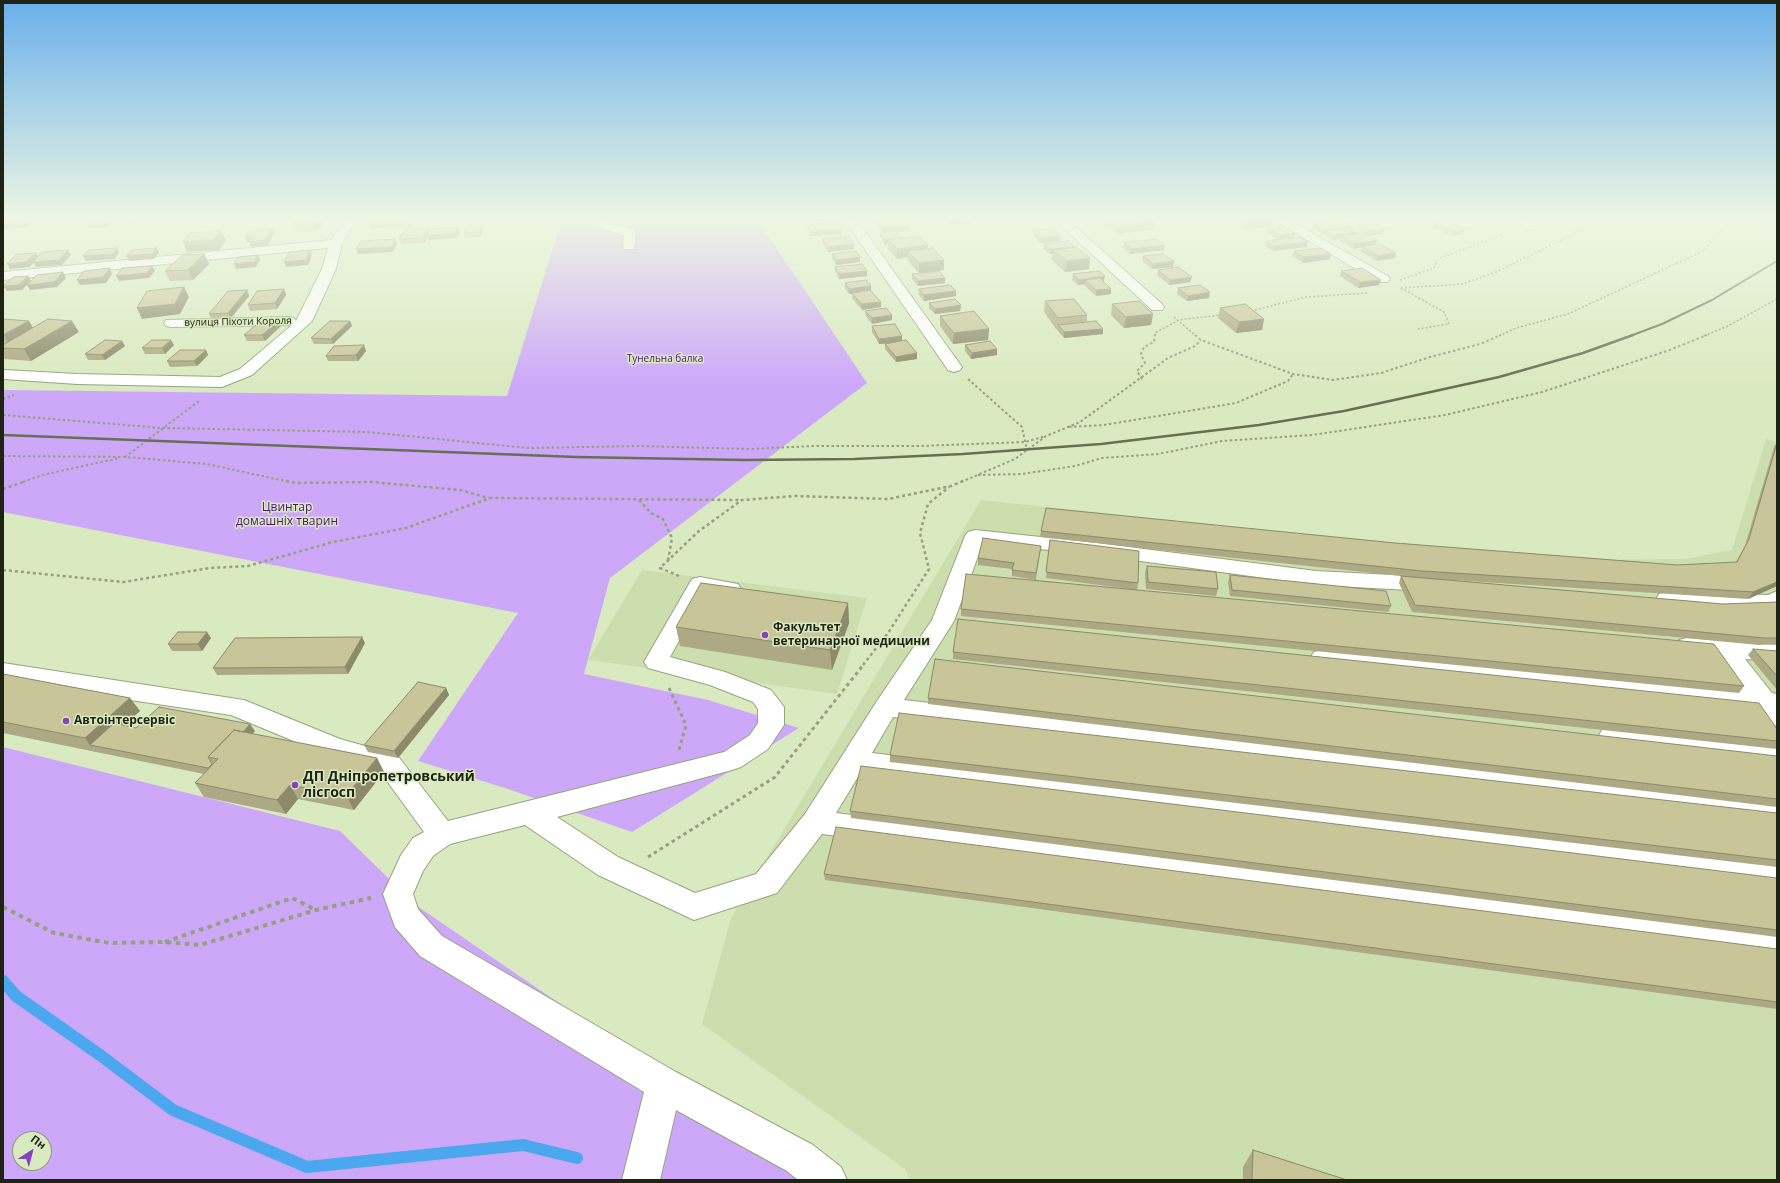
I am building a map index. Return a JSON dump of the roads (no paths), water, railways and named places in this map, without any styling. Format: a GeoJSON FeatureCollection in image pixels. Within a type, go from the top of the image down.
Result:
{"type":"FeatureCollection","features":[{"type":"Feature","properties":{"kind":"street"},"geometry":{"type":"LineString","coordinates":[[3,276],[21,274]]}},
{"type":"Feature","properties":{"kind":"street","name":"вулиця Піхоти Короля"},"geometry":{"type":"LineString","coordinates":[[5,375],[77,379],[222,382],[246,372],[304,321],[326,274]]}},
{"type":"Feature","properties":{"kind":"street"},"geometry":{"type":"LineString","coordinates":[[889,274],[954,367]]}},
{"type":"Feature","properties":{"kind":"street"},"geometry":{"type":"LineString","coordinates":[[1121,274],[1157,307]]}},
{"type":"Feature","properties":{"kind":"street"},"geometry":{"type":"LineString","coordinates":[[1375,274],[1383,279]]}},
{"type":"Feature","properties":{"kind":"street","name":"вулиця Піхоти Короля"},"geometry":{"type":"LineString","coordinates":[[171,323],[304,321]]}},
{"type":"Feature","properties":{"kind":"street"},"geometry":{"type":"LineString","coordinates":[[528,812],[608,866],[694,908],[766,884],[815,822],[886,707],[928,662],[975,536],[1097,549],[1316,578],[1450,585]]}},
{"type":"Feature","properties":{"kind":"street"},"geometry":{"type":"LineString","coordinates":[[961,573],[985,576]]}},
{"type":"Feature","properties":{"kind":"street"},"geometry":{"type":"LineString","coordinates":[[754,592],[700,584],[656,662],[745,688],[762,696],[771,707],[772,725],[759,742],[732,760],[442,835],[423,847],[411,864],[398,894],[406,917],[431,946],[664,1084],[800,1158],[828,1180]]}},
{"type":"Feature","properties":{"kind":"street"},"geometry":{"type":"LineString","coordinates":[[1648,598],[1696,601],[1775,602],[1777,598]]}},
{"type":"Feature","properties":{"kind":"street"},"geometry":{"type":"LineString","coordinates":[[943,621],[967,623]]}},
{"type":"Feature","properties":{"kind":"street"},"geometry":{"type":"LineString","coordinates":[[1669,644],[1777,653]]}},
{"type":"Feature","properties":{"kind":"street"},"geometry":{"type":"LineString","coordinates":[[1724,649],[1773,707]]}},
{"type":"Feature","properties":{"kind":"street"},"geometry":{"type":"LineString","coordinates":[[1299,655],[1773,707]]}},
{"type":"Feature","properties":{"kind":"street"},"geometry":{"type":"LineString","coordinates":[[3,672],[236,706],[334,747],[388,762],[442,835]]}},
{"type":"Feature","properties":{"kind":"street"},"geometry":{"type":"LineString","coordinates":[[886,707],[1777,812]]}},
{"type":"Feature","properties":{"kind":"street"},"geometry":{"type":"LineString","coordinates":[[1588,734],[1777,755]]}},
{"type":"Feature","properties":{"kind":"street"},"geometry":{"type":"LineString","coordinates":[[854,761],[1777,873]]}},
{"type":"Feature","properties":{"kind":"street"},"geometry":{"type":"LineString","coordinates":[[815,822],[1777,942]]}},
{"type":"Feature","properties":{"kind":"street"},"geometry":{"type":"LineString","coordinates":[[641,1180],[664,1084]]}},
{"type":"Feature","properties":{"kind":"waterway"},"geometry":{"type":"LineString","coordinates":[[3,981],[16,996],[100,1055],[173,1110],[307,1167],[523,1145],[577,1158]]}},
{"type":"Feature","properties":{"kind":"railway"},"geometry":{"type":"LineString","coordinates":[[1630,336],[1662,324],[1712,300],[1755,274]]}},
{"type":"Feature","properties":{"kind":"railway"},"geometry":{"type":"LineString","coordinates":[[3,435],[576,457],[745,460],[854,459],[963,454],[1101,444],[1259,425],[1344,411],[1499,377],[1583,353],[1633,335]]}},
{"type":"Feature","properties":{"kind":"place","name":"Факультет ветеринарної медицини"},"geometry":{"type":"Point","coordinates":[765,635]}},
{"type":"Feature","properties":{"kind":"place","name":"Автоінтерсервіс"},"geometry":{"type":"Point","coordinates":[66,721]}},
{"type":"Feature","properties":{"kind":"place","name":"ДП Дніпропетровський лісгосп"},"geometry":{"type":"Point","coordinates":[295,785]}},
{"type":"Feature","properties":{"kind":"park label","name":"Тунельна балка"},"geometry":{"type":"Point","coordinates":[665,359]}},
{"type":"Feature","properties":{"kind":"park label","name":"Цвинтар домашніх тварин"},"geometry":{"type":"Point","coordinates":[287,515]}}]}
